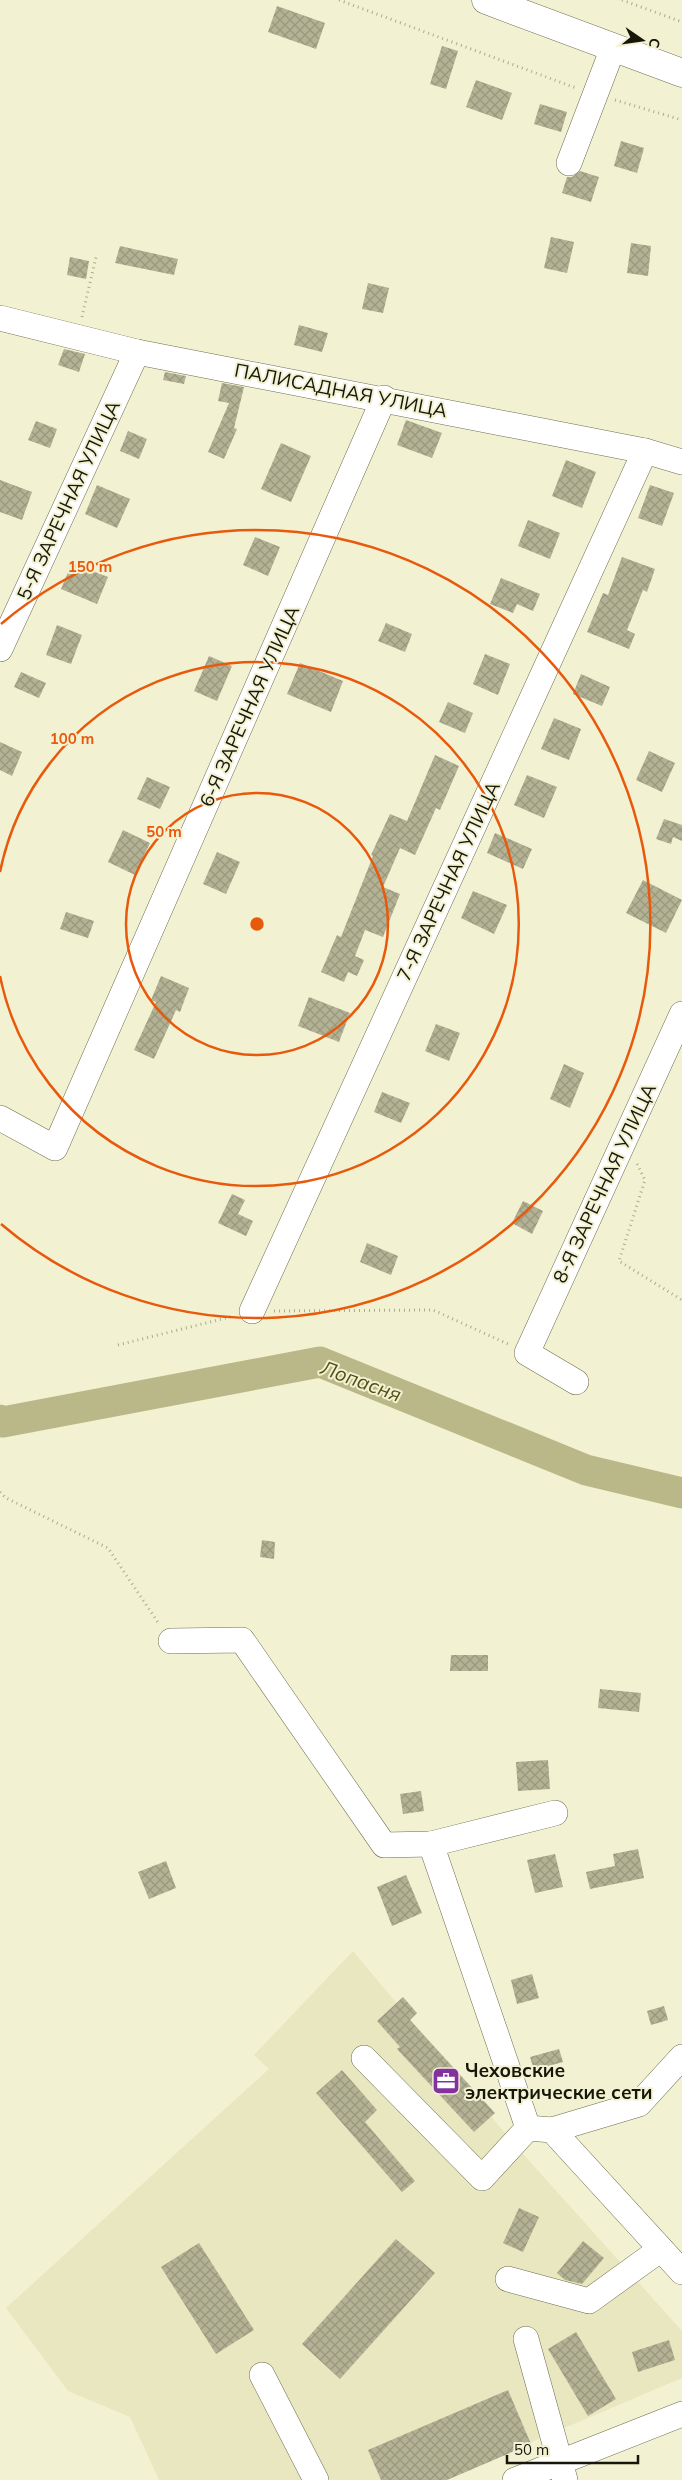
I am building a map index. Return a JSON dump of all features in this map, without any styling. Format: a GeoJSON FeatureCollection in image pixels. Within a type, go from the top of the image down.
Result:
{"type":"FeatureCollection","features":[{"type":"Feature","properties":{"kind":"main road"},"geometry":{"type":"LineString","coordinates":[[486,0],[682,73]]}},
{"type":"Feature","properties":{"kind":"street"},"geometry":{"type":"LineString","coordinates":[[569,162],[614,48]]}},
{"type":"Feature","properties":{"kind":"street","name":"ПАЛИСАДНАЯ УЛИЦА"},"geometry":{"type":"LineString","coordinates":[[0,318],[137,352],[384,398],[645,451],[682,462]]}},
{"type":"Feature","properties":{"kind":"street","name":"5-Я ЗАРЕЧНАЯ УЛИЦА"},"geometry":{"type":"LineString","coordinates":[[0,649],[137,352]]}},
{"type":"Feature","properties":{"kind":"street","name":"6-Я ЗАРЕЧНАЯ УЛИЦА"},"geometry":{"type":"LineString","coordinates":[[0,1118],[55,1148],[384,398]]}},
{"type":"Feature","properties":{"kind":"street","name":"7-Я ЗАРЕЧНАЯ УЛИЦА"},"geometry":{"type":"LineString","coordinates":[[252,1311],[645,451]]}},
{"type":"Feature","properties":{"kind":"street","name":"8-Я ЗАРЕЧНАЯ УЛИЦА"},"geometry":{"type":"LineString","coordinates":[[527,1353],[682,1014]]}},
{"type":"Feature","properties":{"kind":"street"},"geometry":{"type":"LineString","coordinates":[[527,1353],[576,1382]]}},
{"type":"Feature","properties":{"kind":"street"},"geometry":{"type":"LineString","coordinates":[[171,1641],[242,1640],[384,1845],[431,1844],[555,1813]]}},
{"type":"Feature","properties":{"kind":"street"},"geometry":{"type":"LineString","coordinates":[[431,1844],[540,2129],[682,2272]]}},
{"type":"Feature","properties":{"kind":"street"},"geometry":{"type":"LineString","coordinates":[[364,2058],[482,2178],[540,2129],[639,2104],[682,2056]]}},
{"type":"Feature","properties":{"kind":"street"},"geometry":{"type":"LineString","coordinates":[[508,2279],[589,2301],[661,2249]]}},
{"type":"Feature","properties":{"kind":"street"},"geometry":{"type":"LineString","coordinates":[[526,2339],[562,2471]]}},
{"type":"Feature","properties":{"kind":"street"},"geometry":{"type":"LineString","coordinates":[[262,2375],[316,2480]]}},
{"type":"Feature","properties":{"kind":"street"},"geometry":{"type":"LineString","coordinates":[[516,2480],[562,2471],[682,2414]]}},
{"type":"Feature","properties":{"kind":"path"},"geometry":{"type":"LineString","coordinates":[[338,0],[596,95],[682,120]]}},
{"type":"Feature","properties":{"kind":"path"},"geometry":{"type":"LineString","coordinates":[[622,0],[682,22]]}},
{"type":"Feature","properties":{"kind":"path"},"geometry":{"type":"LineString","coordinates":[[78,337],[96,257]]}},
{"type":"Feature","properties":{"kind":"path"},"geometry":{"type":"LineString","coordinates":[[625,1137],[645,1180],[619,1261],[682,1300]]}},
{"type":"Feature","properties":{"kind":"path"},"geometry":{"type":"LineString","coordinates":[[118,1346],[252,1311],[433,1310],[527,1353]]}},
{"type":"Feature","properties":{"kind":"path"},"geometry":{"type":"LineString","coordinates":[[0,1492],[6,1498],[108,1548],[171,1641]]}},
{"type":"Feature","properties":{"kind":"shaded area"},"geometry":{"type":"Polygon","coordinates":[[[353,1951],[515,2145],[682,2331],[682,2378],[442,2480],[159,2480],[130,2417],[68,2391],[6,2308],[269,2069],[254,2055],[353,1951]]]}},
{"type":"Feature","properties":{"kind":"building"},"geometry":{"type":"Polygon","coordinates":[[[277,6],[325,23],[316,49],[268,32],[277,6]]]}},
{"type":"Feature","properties":{"kind":"building"},"geometry":{"type":"Polygon","coordinates":[[[442,46],[458,51],[446,89],[430,84],[442,46]]]}},
{"type":"Feature","properties":{"kind":"building"},"geometry":{"type":"Polygon","coordinates":[[[476,80],[512,93],[502,120],[466,107],[476,80]]]}},
{"type":"Feature","properties":{"kind":"building"},"geometry":{"type":"Polygon","coordinates":[[[540,104],[567,112],[561,132],[534,124],[540,104]]]}},
{"type":"Feature","properties":{"kind":"building"},"geometry":{"type":"Polygon","coordinates":[[[621,141],[644,148],[637,173],[614,166],[621,141]]]}},
{"type":"Feature","properties":{"kind":"building"},"geometry":{"type":"Polygon","coordinates":[[[580,171],[599,177],[591,202],[562,193],[567,177],[572,177],[580,171]]]}},
{"type":"Feature","properties":{"kind":"building"},"geometry":{"type":"Polygon","coordinates":[[[551,237],[574,242],[567,273],[544,268],[551,237]]]}},
{"type":"Feature","properties":{"kind":"building"},"geometry":{"type":"Polygon","coordinates":[[[631,243],[651,246],[648,276],[627,273],[631,243]]]}},
{"type":"Feature","properties":{"kind":"building"},"geometry":{"type":"Polygon","coordinates":[[[120,246],[178,259],[174,275],[115,263],[120,246]]]}},
{"type":"Feature","properties":{"kind":"building"},"geometry":{"type":"Polygon","coordinates":[[[70,257],[89,261],[86,279],[67,275],[70,257]]]}},
{"type":"Feature","properties":{"kind":"building"},"geometry":{"type":"Polygon","coordinates":[[[368,283],[389,288],[383,313],[362,309],[368,283]]]}},
{"type":"Feature","properties":{"kind":"building"},"geometry":{"type":"Polygon","coordinates":[[[299,325],[328,333],[322,352],[294,345],[299,325]]]}},
{"type":"Feature","properties":{"kind":"building"},"geometry":{"type":"Polygon","coordinates":[[[64,349],[85,354],[79,372],[58,365],[64,349]]]}},
{"type":"Feature","properties":{"kind":"building"},"geometry":{"type":"Polygon","coordinates":[[[165,372],[186,376],[184,384],[163,380],[165,372]]]}},
{"type":"Feature","properties":{"kind":"building"},"geometry":{"type":"Polygon","coordinates":[[[222,383],[244,387],[234,428],[237,429],[224,459],[208,452],[229,403],[218,401],[222,383]]]}},
{"type":"Feature","properties":{"kind":"building"},"geometry":{"type":"Polygon","coordinates":[[[406,420],[442,433],[432,458],[397,445],[406,420]]]}},
{"type":"Feature","properties":{"kind":"building"},"geometry":{"type":"Polygon","coordinates":[[[36,421],[57,429],[50,448],[28,440],[36,421]]]}},
{"type":"Feature","properties":{"kind":"building"},"geometry":{"type":"Polygon","coordinates":[[[128,431],[147,439],[139,459],[120,451],[128,431]]]}},
{"type":"Feature","properties":{"kind":"building"},"geometry":{"type":"Polygon","coordinates":[[[281,443],[311,456],[291,502],[261,489],[281,443]]]}},
{"type":"Feature","properties":{"kind":"building"},"geometry":{"type":"Polygon","coordinates":[[[566,460],[596,472],[582,508],[552,496],[566,460]]]}},
{"type":"Feature","properties":{"kind":"building"},"geometry":{"type":"Polygon","coordinates":[[[0,480],[32,492],[22,520],[0,512],[0,480]]]}},
{"type":"Feature","properties":{"kind":"building"},"geometry":{"type":"Polygon","coordinates":[[[97,485],[130,499],[117,528],[85,514],[97,485]]]}},
{"type":"Feature","properties":{"kind":"building"},"geometry":{"type":"Polygon","coordinates":[[[650,485],[674,493],[662,526],[638,518],[650,485]]]}},
{"type":"Feature","properties":{"kind":"building"},"geometry":{"type":"Polygon","coordinates":[[[528,520],[560,533],[550,559],[518,546],[528,520]]]}},
{"type":"Feature","properties":{"kind":"building"},"geometry":{"type":"Polygon","coordinates":[[[255,537],[280,547],[268,576],[243,565],[255,537]]]}},
{"type":"Feature","properties":{"kind":"building"},"geometry":{"type":"Polygon","coordinates":[[[622,557],[655,569],[647,592],[643,590],[627,630],[635,634],[629,649],[587,632],[603,593],[608,595],[622,557]]]}},
{"type":"Feature","properties":{"kind":"building"},"geometry":{"type":"Polygon","coordinates":[[[72,563],[108,577],[97,604],[61,589],[72,563]]]}},
{"type":"Feature","properties":{"kind":"building"},"geometry":{"type":"Polygon","coordinates":[[[501,578],[540,594],[533,611],[517,604],[513,613],[490,604],[501,578]]]}},
{"type":"Feature","properties":{"kind":"building"},"geometry":{"type":"Polygon","coordinates":[[[386,623],[412,634],[405,652],[378,641],[386,623]]]}},
{"type":"Feature","properties":{"kind":"building"},"geometry":{"type":"Polygon","coordinates":[[[57,625],[82,635],[71,664],[46,655],[57,625]]]}},
{"type":"Feature","properties":{"kind":"building"},"geometry":{"type":"Polygon","coordinates":[[[485,654],[510,664],[498,695],[473,684],[485,654]]]}},
{"type":"Feature","properties":{"kind":"building"},"geometry":{"type":"Polygon","coordinates":[[[209,656],[232,666],[217,701],[194,691],[209,656]]]}},
{"type":"Feature","properties":{"kind":"building"},"geometry":{"type":"Polygon","coordinates":[[[300,663],[343,681],[331,712],[287,694],[300,663]]]}},
{"type":"Feature","properties":{"kind":"building"},"geometry":{"type":"Polygon","coordinates":[[[21,672],[46,683],[39,698],[14,687],[21,672]]]}},
{"type":"Feature","properties":{"kind":"building"},"geometry":{"type":"Polygon","coordinates":[[[581,674],[610,687],[602,706],[573,694],[581,674]]]}},
{"type":"Feature","properties":{"kind":"building"},"geometry":{"type":"Polygon","coordinates":[[[448,702],[473,713],[465,733],[439,722],[448,702]]]}},
{"type":"Feature","properties":{"kind":"building"},"geometry":{"type":"Polygon","coordinates":[[[554,718],[581,729],[569,760],[541,749],[554,718]]]}},
{"type":"Feature","properties":{"kind":"building"},"geometry":{"type":"Polygon","coordinates":[[[0,742],[22,752],[12,776],[0,770],[0,742]]]}},
{"type":"Feature","properties":{"kind":"building"},"geometry":{"type":"Polygon","coordinates":[[[649,751],[675,763],[662,792],[636,780],[649,751]]]}},
{"type":"Feature","properties":{"kind":"building"},"geometry":{"type":"Polygon","coordinates":[[[435,755],[459,766],[440,810],[436,808],[415,855],[400,848],[383,887],[400,894],[383,937],[365,930],[355,956],[364,960],[357,976],[348,972],[344,982],[321,972],[337,935],[341,937],[373,856],[371,855],[390,814],[407,821],[435,755]]]}},
{"type":"Feature","properties":{"kind":"building"},"geometry":{"type":"Polygon","coordinates":[[[527,775],[557,787],[544,818],[514,805],[527,775]]]}},
{"type":"Feature","properties":{"kind":"building"},"geometry":{"type":"Polygon","coordinates":[[[147,777],[170,787],[160,809],[137,799],[147,777]]]}},
{"type":"Feature","properties":{"kind":"building"},"geometry":{"type":"Polygon","coordinates":[[[664,819],[682,825],[682,841],[673,837],[671,844],[656,839],[664,819]]]}},
{"type":"Feature","properties":{"kind":"building"},"geometry":{"type":"Polygon","coordinates":[[[123,830],[150,843],[135,875],[108,862],[123,830]]]}},
{"type":"Feature","properties":{"kind":"building"},"geometry":{"type":"Polygon","coordinates":[[[495,833],[532,849],[523,869],[487,853],[495,833]]]}},
{"type":"Feature","properties":{"kind":"building"},"geometry":{"type":"Polygon","coordinates":[[[217,852],[240,862],[226,894],[203,884],[217,852]]]}},
{"type":"Feature","properties":{"kind":"building"},"geometry":{"type":"Polygon","coordinates":[[[643,880],[682,900],[666,933],[626,913],[643,880]]]}},
{"type":"Feature","properties":{"kind":"building"},"geometry":{"type":"Polygon","coordinates":[[[473,891],[507,905],[494,934],[461,918],[473,891]]]}},
{"type":"Feature","properties":{"kind":"building"},"geometry":{"type":"Polygon","coordinates":[[[66,912],[94,921],[88,938],[60,929],[66,912]]]}},
{"type":"Feature","properties":{"kind":"building"},"geometry":{"type":"Polygon","coordinates":[[[161,976],[189,988],[180,1012],[176,1010],[154,1059],[134,1050],[156,1002],[151,1000],[161,976]]]}},
{"type":"Feature","properties":{"kind":"building"},"geometry":{"type":"Polygon","coordinates":[[[309,997],[350,1013],[339,1042],[298,1026],[309,997]]]}},
{"type":"Feature","properties":{"kind":"building"},"geometry":{"type":"Polygon","coordinates":[[[436,1024],[460,1033],[449,1061],[425,1051],[436,1024]]]}},
{"type":"Feature","properties":{"kind":"building"},"geometry":{"type":"Polygon","coordinates":[[[564,1064],[584,1073],[570,1108],[550,1099],[564,1064]]]}},
{"type":"Feature","properties":{"kind":"building"},"geometry":{"type":"Polygon","coordinates":[[[382,1092],[410,1103],[401,1123],[374,1112],[382,1092]]]}},
{"type":"Feature","properties":{"kind":"building"},"geometry":{"type":"Polygon","coordinates":[[[232,1194],[245,1200],[238,1214],[253,1221],[246,1236],[218,1223],[232,1194]]]}},
{"type":"Feature","properties":{"kind":"building"},"geometry":{"type":"Polygon","coordinates":[[[523,1201],[543,1211],[532,1234],[512,1223],[523,1201]]]}},
{"type":"Feature","properties":{"kind":"building"},"geometry":{"type":"Polygon","coordinates":[[[367,1243],[398,1256],[391,1275],[360,1262],[367,1243]]]}},
{"type":"Feature","properties":{"kind":"building"},"geometry":{"type":"Polygon","coordinates":[[[262,1540],[275,1542],[274,1559],[260,1557],[262,1540]]]}},
{"type":"Feature","properties":{"kind":"building"},"geometry":{"type":"Polygon","coordinates":[[[451,1655],[488,1655],[488,1671],[450,1671],[451,1655]]]}},
{"type":"Feature","properties":{"kind":"building"},"geometry":{"type":"Polygon","coordinates":[[[600,1689],[641,1693],[639,1712],[598,1708],[600,1689]]]}},
{"type":"Feature","properties":{"kind":"building"},"geometry":{"type":"Polygon","coordinates":[[[548,1760],[550,1789],[518,1791],[516,1762],[548,1760]]]}},
{"type":"Feature","properties":{"kind":"building"},"geometry":{"type":"Polygon","coordinates":[[[421,1791],[424,1811],[403,1814],[400,1794],[421,1791]]]}},
{"type":"Feature","properties":{"kind":"building"},"geometry":{"type":"Polygon","coordinates":[[[638,1849],[644,1878],[590,1889],[586,1872],[615,1866],[613,1854],[638,1849]]]}},
{"type":"Feature","properties":{"kind":"building"},"geometry":{"type":"Polygon","coordinates":[[[555,1854],[563,1887],[535,1893],[527,1860],[555,1854]]]}},
{"type":"Feature","properties":{"kind":"building"},"geometry":{"type":"Polygon","coordinates":[[[166,1861],[176,1888],[149,1899],[138,1872],[166,1861]]]}},
{"type":"Feature","properties":{"kind":"building"},"geometry":{"type":"Polygon","coordinates":[[[406,1875],[422,1913],[392,1926],[377,1887],[406,1875]]]}},
{"type":"Feature","properties":{"kind":"building"},"geometry":{"type":"Polygon","coordinates":[[[532,1974],[539,1998],[517,2004],[511,1980],[532,1974]]]}},
{"type":"Feature","properties":{"kind":"building","name":"Чеховские электрические сети"},"geometry":{"type":"Polygon","coordinates":[[[403,1997],[417,2013],[410,2020],[495,2113],[474,2132],[397,2049],[400,2047],[377,2021],[403,1997]]]}},
{"type":"Feature","properties":{"kind":"building"},"geometry":{"type":"Polygon","coordinates":[[[664,2006],[668,2020],[651,2025],[647,2011],[664,2006]]]}},
{"type":"Feature","properties":{"kind":"building"},"geometry":{"type":"Polygon","coordinates":[[[559,2049],[563,2062],[534,2070],[530,2057],[559,2049]]]}},
{"type":"Feature","properties":{"kind":"building"},"geometry":{"type":"Polygon","coordinates":[[[342,2070],[377,2110],[365,2122],[415,2181],[402,2192],[316,2093],[342,2070]]]}},
{"type":"Feature","properties":{"kind":"building"},"geometry":{"type":"Polygon","coordinates":[[[519,2208],[539,2217],[523,2252],[503,2243],[519,2208]]]}},
{"type":"Feature","properties":{"kind":"building"},"geometry":{"type":"Polygon","coordinates":[[[396,2239],[435,2273],[340,2379],[302,2344],[396,2239]]]}},
{"type":"Feature","properties":{"kind":"building"},"geometry":{"type":"Polygon","coordinates":[[[583,2241],[604,2258],[582,2284],[565,2280],[557,2273],[583,2241]]]}},
{"type":"Feature","properties":{"kind":"building"},"geometry":{"type":"Polygon","coordinates":[[[199,2243],[254,2330],[216,2354],[161,2267],[199,2243]]]}},
{"type":"Feature","properties":{"kind":"building"},"geometry":{"type":"Polygon","coordinates":[[[576,2332],[616,2399],[588,2416],[548,2349],[576,2332]]]}},
{"type":"Feature","properties":{"kind":"building"},"geometry":{"type":"Polygon","coordinates":[[[669,2340],[675,2360],[638,2372],[632,2352],[669,2340]]]}},
{"type":"Feature","properties":{"kind":"building"},"geometry":{"type":"Polygon","coordinates":[[[508,2390],[531,2444],[447,2480],[381,2480],[368,2450],[508,2390]]]}},
{"type":"Feature","properties":{"kind":"waterway","name":"Лопасня"},"geometry":{"type":"LineString","coordinates":[[0,1420],[3,1422],[320,1362],[586,1470],[682,1493]]}},
{"type":"Feature","properties":{"kind":"place","name":"Чеховские электрические сети"},"geometry":{"type":"Point","coordinates":[446,2081]}}]}
